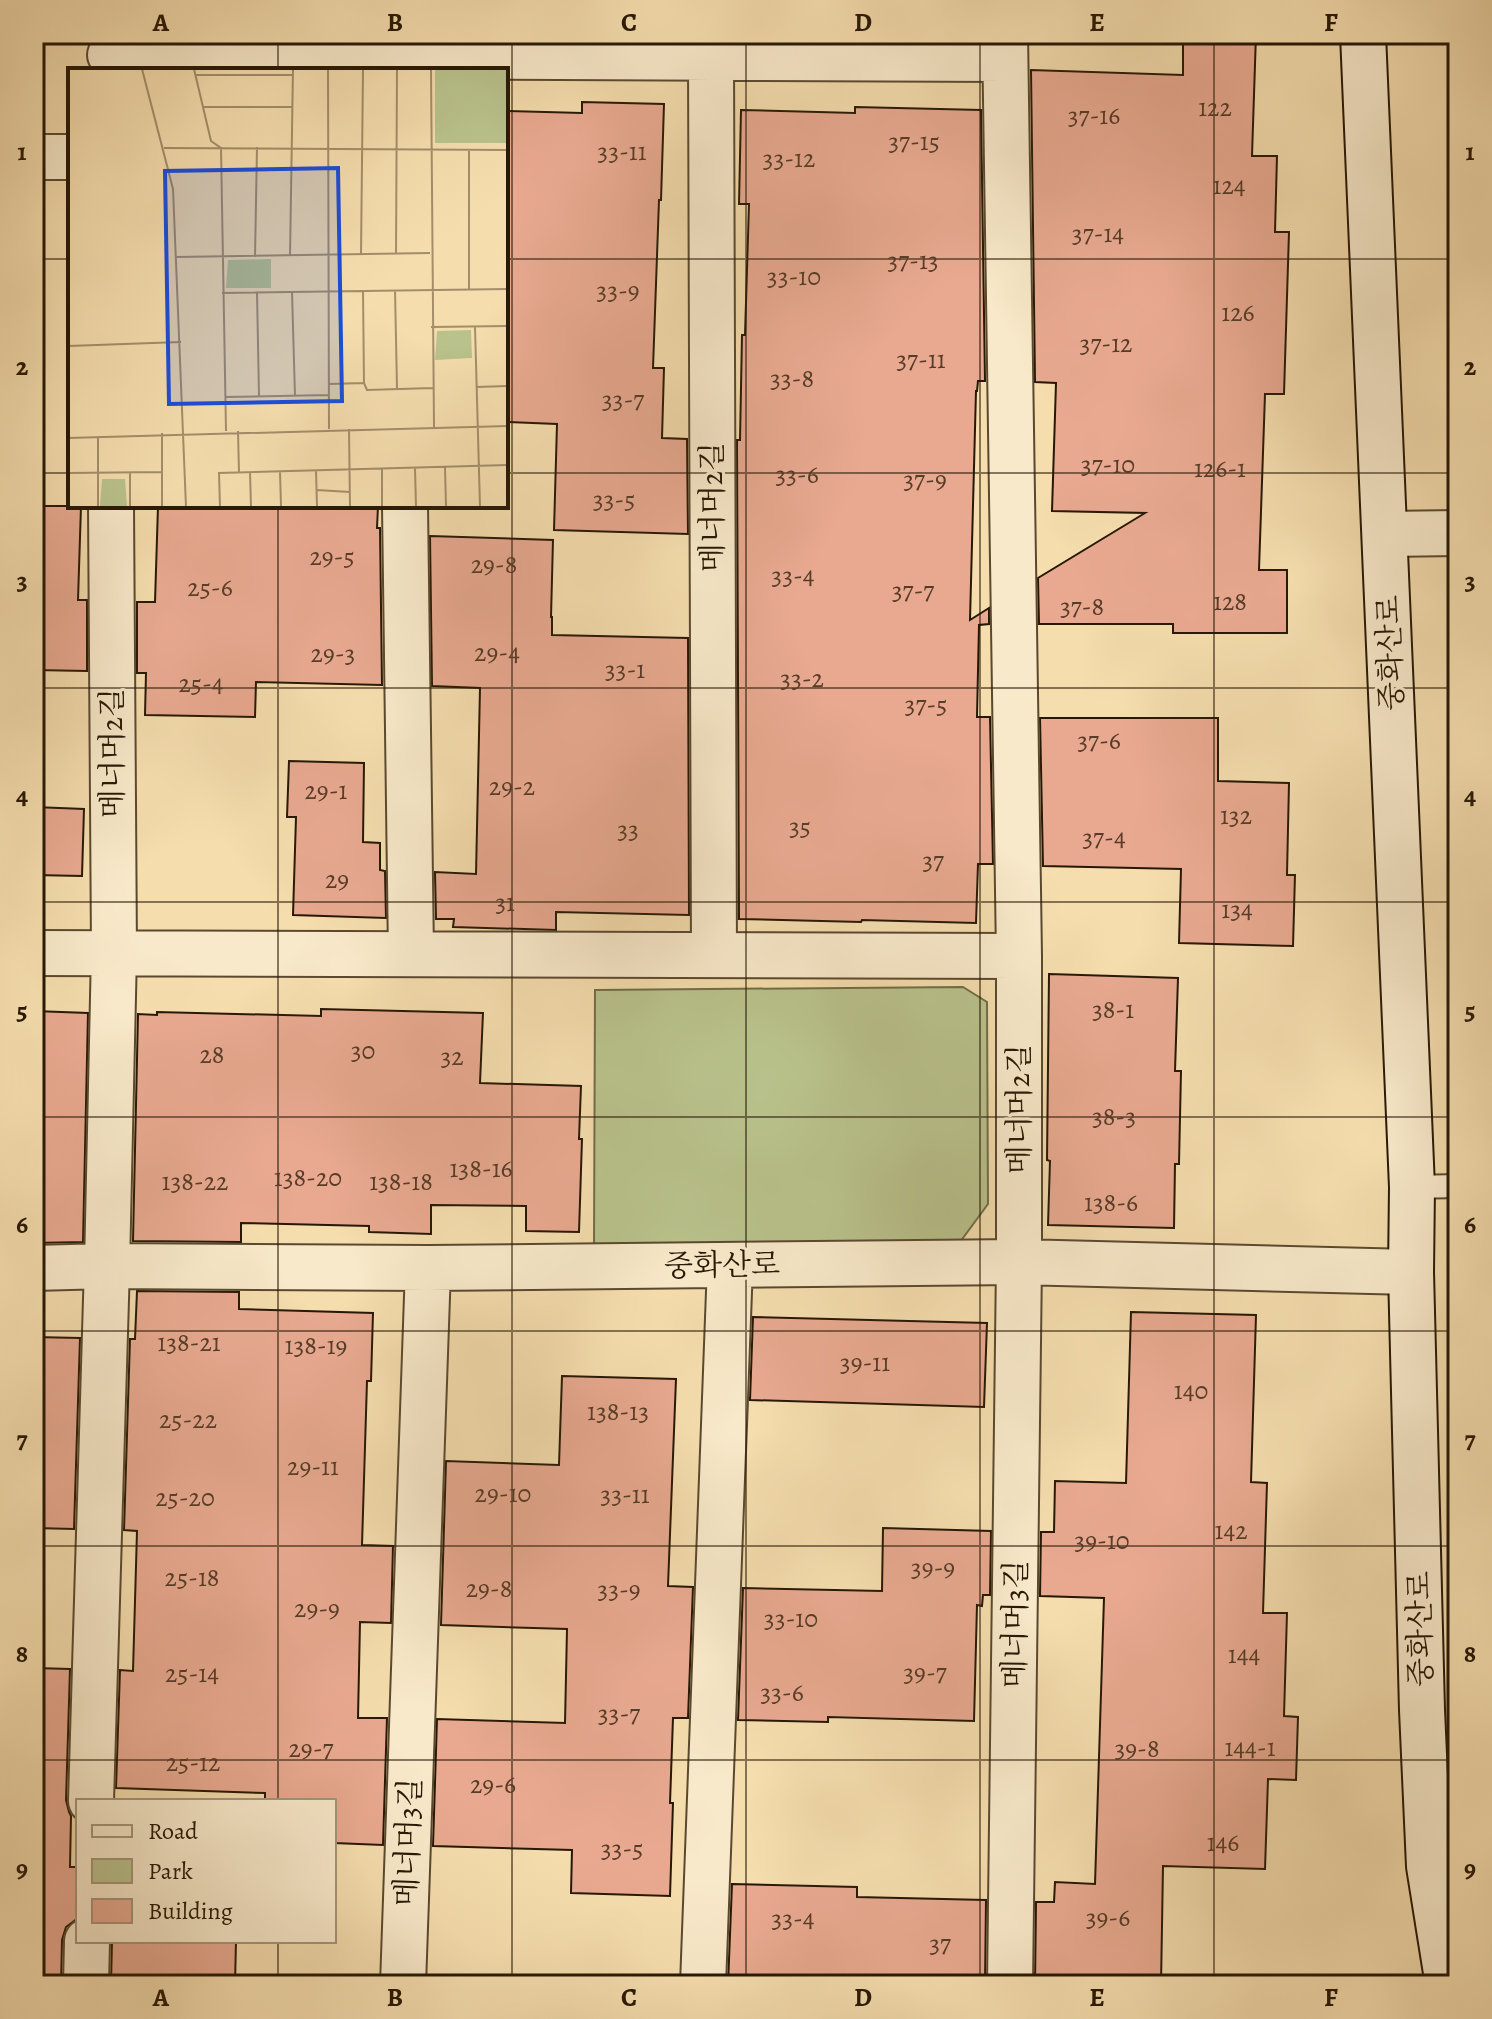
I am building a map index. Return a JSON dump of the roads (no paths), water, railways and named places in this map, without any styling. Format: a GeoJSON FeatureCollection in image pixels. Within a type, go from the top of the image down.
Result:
{"type":"FeatureCollection","features":[{"type":"Feature","properties":{"kind":"street","name":"중화산로"},"geometry":{"type":"LineString","coordinates":[[1363,34],[1412,1187],[1411,1272],[1422,1710],[1429,1866],[1448,1985]]}},
{"type":"Feature","properties":{"kind":"street"},"geometry":{"type":"LineString","coordinates":[[110,53],[399,63],[711,58],[1005,46]]}},
{"type":"Feature","properties":{"kind":"street","name":"메너머2길"},"geometry":{"type":"LineString","coordinates":[[1005,46],[1019,956],[1019,1262]]}},
{"type":"Feature","properties":{"kind":"street","name":"메너머2길"},"geometry":{"type":"LineString","coordinates":[[711,58],[714,955]]}},
{"type":"Feature","properties":{"kind":"street"},"geometry":{"type":"LineString","coordinates":[[34,157],[68,157]]}},
{"type":"Feature","properties":{"kind":"street","name":"메너머2길"},"geometry":{"type":"LineString","coordinates":[[107,1266],[114,952],[111,508]]}},
{"type":"Feature","properties":{"kind":"street"},"geometry":{"type":"LineString","coordinates":[[405,508],[411,954]]}},
{"type":"Feature","properties":{"kind":"street"},"geometry":{"type":"LineString","coordinates":[[1385,534],[1458,533]]}},
{"type":"Feature","properties":{"kind":"street"},"geometry":{"type":"LineString","coordinates":[[34,953],[1019,956]]}},
{"type":"Feature","properties":{"kind":"street","name":"중화산로"},"geometry":{"type":"LineString","coordinates":[[34,1268],[1019,1262],[1411,1272]]}},
{"type":"Feature","properties":{"kind":"street","name":"메너머3길"},"geometry":{"type":"LineString","coordinates":[[1010,1985],[1019,1262]]}},
{"type":"Feature","properties":{"kind":"street"},"geometry":{"type":"LineString","coordinates":[[703,1985],[730,1265]]}},
{"type":"Feature","properties":{"kind":"street"},"geometry":{"type":"LineString","coordinates":[[91,1799],[107,1266]]}},
{"type":"Feature","properties":{"kind":"street","name":"메너머3길"},"geometry":{"type":"LineString","coordinates":[[403,1985],[428,1268]]}},
{"type":"Feature","properties":{"kind":"street"},"geometry":{"type":"LineString","coordinates":[[86,1985],[87,1943]]}},
{"type":"Feature","properties":{"kind":"lane"},"geometry":{"type":"LineString","coordinates":[[1412,1187],[1458,1186]]}}]}
